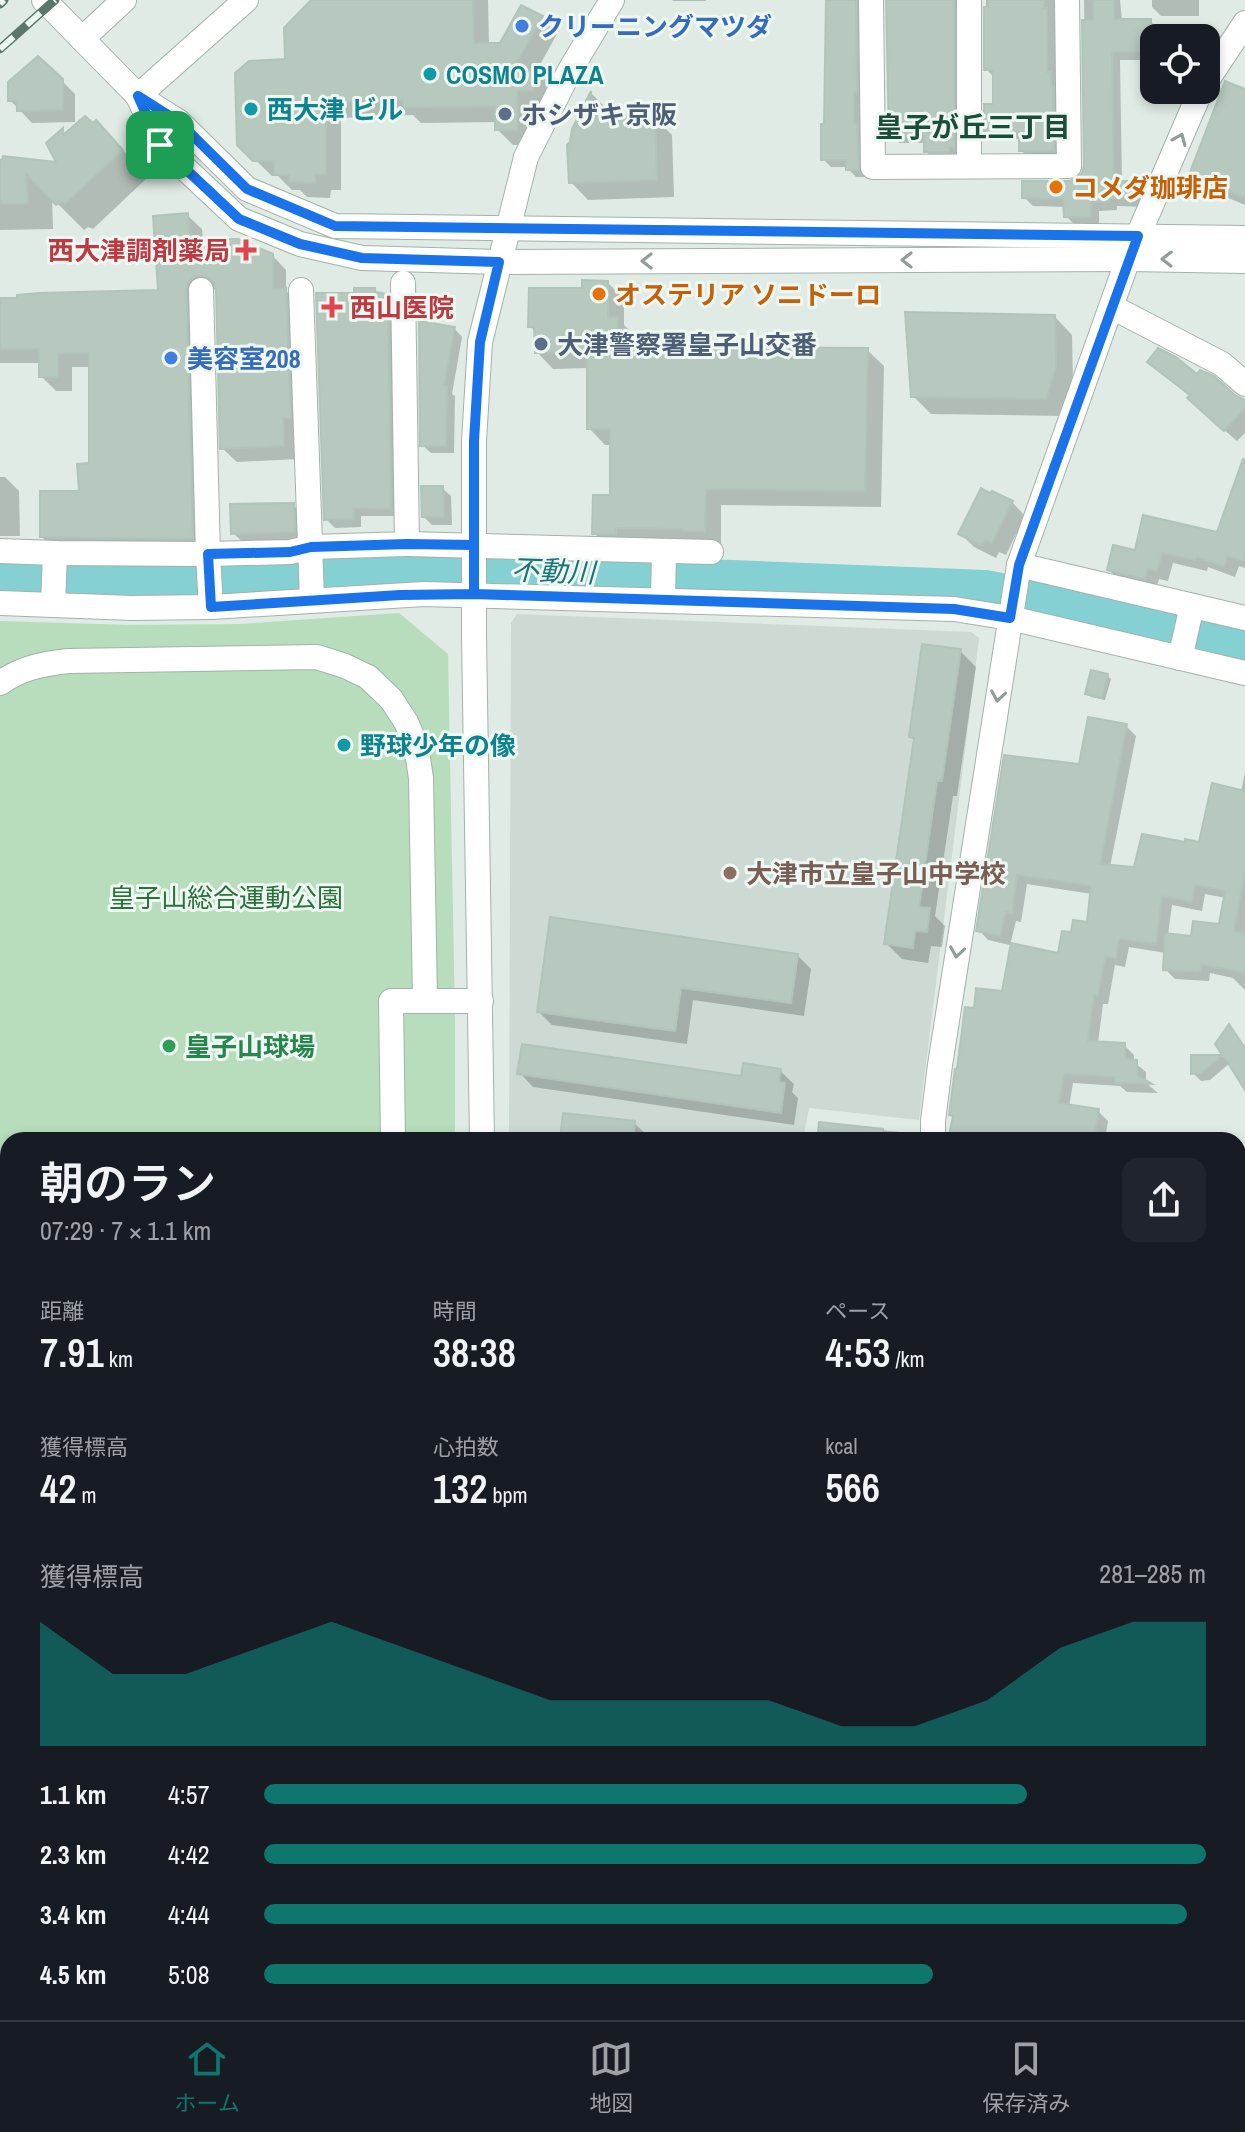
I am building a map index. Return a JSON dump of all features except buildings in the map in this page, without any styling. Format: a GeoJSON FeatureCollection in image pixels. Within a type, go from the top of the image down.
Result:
{"type":"FeatureCollection","features":[{"type":"Feature","properties":{"kind":"street"},"geometry":{"type":"LineString","coordinates":[[44,0],[138,96],[179,122],[247,189],[335,226],[1133,247],[1245,261]]}},
{"type":"Feature","properties":{"kind":"street"},"geometry":{"type":"LineString","coordinates":[[82,39],[124,0]]}},
{"type":"Feature","properties":{"kind":"street"},"geometry":{"type":"LineString","coordinates":[[138,96],[246,0]]}},
{"type":"Feature","properties":{"kind":"street"},"geometry":{"type":"LineString","coordinates":[[482,1132],[474,589],[474,441],[480,342],[526,157],[570,70],[612,0]]}},
{"type":"Feature","properties":{"kind":"street"},"geometry":{"type":"LineString","coordinates":[[871,0],[873,167],[1069,166],[1067,0]]}},
{"type":"Feature","properties":{"kind":"street"},"geometry":{"type":"LineString","coordinates":[[969,0],[969,166]]}},
{"type":"Feature","properties":{"kind":"street"},"geometry":{"type":"LineString","coordinates":[[1220,61],[1245,23]]}},
{"type":"Feature","properties":{"kind":"street"},"geometry":{"type":"LineString","coordinates":[[138,96],[160,145],[239,219],[300,244],[362,258],[499,262],[1133,247],[1245,238]]}},
{"type":"Feature","properties":{"kind":"street"},"geometry":{"type":"LineString","coordinates":[[933,1132],[940,1065],[1018,569],[1133,247],[1195,104]]}},
{"type":"Feature","properties":{"kind":"street"},"geometry":{"type":"LineString","coordinates":[[403,283],[407,544]]}},
{"type":"Feature","properties":{"kind":"street"},"geometry":{"type":"LineString","coordinates":[[201,290],[211,606]]}},
{"type":"Feature","properties":{"kind":"street"},"geometry":{"type":"LineString","coordinates":[[301,290],[312,600]]}},
{"type":"Feature","properties":{"kind":"street"},"geometry":{"type":"LineString","coordinates":[[1112,307],[1222,364],[1245,384]]}},
{"type":"Feature","properties":{"kind":"street"},"geometry":{"type":"LineString","coordinates":[[0,551],[208,555],[407,544],[711,552]]}},
{"type":"Feature","properties":{"kind":"street"},"geometry":{"type":"LineString","coordinates":[[663,600],[664,551]]}},
{"type":"Feature","properties":{"kind":"street"},"geometry":{"type":"LineString","coordinates":[[53,604],[55,554]]}},
{"type":"Feature","properties":{"kind":"street"},"geometry":{"type":"LineString","coordinates":[[1018,569],[1191,610],[1245,618]]}},
{"type":"Feature","properties":{"kind":"street"},"geometry":{"type":"LineString","coordinates":[[0,603],[132,608],[211,606],[474,589],[663,600],[954,609],[1011,614],[1181,654],[1245,673]]}},
{"type":"Feature","properties":{"kind":"street"},"geometry":{"type":"LineString","coordinates":[[1181,654],[1191,610]]}},
{"type":"Feature","properties":{"kind":"street"},"geometry":{"type":"LineString","coordinates":[[0,683],[16,672],[42,664],[68,661],[276,656],[317,657],[368,677],[391,699],[416,745],[421,778],[425,1001]]}},
{"type":"Feature","properties":{"kind":"street"},"geometry":{"type":"LineString","coordinates":[[393,1132],[391,1001],[481,1001]]}},
{"type":"Feature","properties":{"kind":"shaded area","name":"大津市立皇子山中学校"},"geometry":{"type":"Polygon","coordinates":[[[517,614],[971,632],[979,638],[919,1120],[809,1108],[804,1132],[509,1132],[511,623],[517,614]]]}},
{"type":"Feature","properties":{"kind":"green space","name":"皇子山総合運動公園"},"geometry":{"type":"Polygon","coordinates":[[[399,613],[448,654],[455,1132],[0,1132],[0,621],[241,624],[399,613]]]}},
{"type":"Feature","properties":{"kind":"waterway","name":"不動川"},"geometry":{"type":"LineString","coordinates":[[0,578],[190,580],[423,566],[985,588],[1245,645]]}},
{"type":"Feature","properties":{"kind":"railway"},"geometry":{"type":"LineString","coordinates":[[0,4],[4,0]]}},
{"type":"Feature","properties":{"kind":"railway"},"geometry":{"type":"LineString","coordinates":[[0,49],[55,0]]}},
{"type":"Feature","properties":{"kind":"place","name":"クリーニングマツダ"},"geometry":{"type":"Point","coordinates":[522,26]}},
{"type":"Feature","properties":{"kind":"place","name":"COSMO PLAZA"},"geometry":{"type":"Point","coordinates":[430,74]}},
{"type":"Feature","properties":{"kind":"place","name":"西大津 ビル"},"geometry":{"type":"Point","coordinates":[251,109]}},
{"type":"Feature","properties":{"kind":"place","name":"ホシザキ京阪"},"geometry":{"type":"Point","coordinates":[505,114]}},
{"type":"Feature","properties":{"kind":"place","name":"コメダ珈琲店"},"geometry":{"type":"Point","coordinates":[1056,187]}},
{"type":"Feature","properties":{"kind":"place","name":"西大津調剤薬局"},"geometry":{"type":"Point","coordinates":[246,250]}},
{"type":"Feature","properties":{"kind":"place","name":"オステリア ソニドーロ"},"geometry":{"type":"Point","coordinates":[599,294]}},
{"type":"Feature","properties":{"kind":"place","name":"西山医院"},"geometry":{"type":"Point","coordinates":[332,307]}},
{"type":"Feature","properties":{"kind":"place","name":"大津警察署皇子山交番"},"geometry":{"type":"Point","coordinates":[541,344]}},
{"type":"Feature","properties":{"kind":"place","name":"美容室208"},"geometry":{"type":"Point","coordinates":[171,358]}},
{"type":"Feature","properties":{"kind":"place","name":"野球少年の像"},"geometry":{"type":"Point","coordinates":[344,745]}},
{"type":"Feature","properties":{"kind":"place","name":"大津市立皇子山中学校"},"geometry":{"type":"Point","coordinates":[730,873]}},
{"type":"Feature","properties":{"kind":"place","name":"皇子山球場"},"geometry":{"type":"Point","coordinates":[169,1046]}},
{"type":"Feature","properties":{"kind":"district","name":"皇子が丘三丁目"},"geometry":{"type":"Point","coordinates":[973,127]}},
{"type":"Feature","properties":{"kind":"route"},"geometry":{"type":"LineString","coordinates":[[160,145],[138,96],[179,122],[247,189],[335,226],[1138,236],[1019,565],[1010,618],[954,609],[474,594],[474,583],[474,545],[407,544],[208,554],[211,607],[400,595],[474,594],[474,583],[474,545],[474,441],[480,342],[499,262],[362,258],[300,244],[239,219],[160,145]]}}]}
